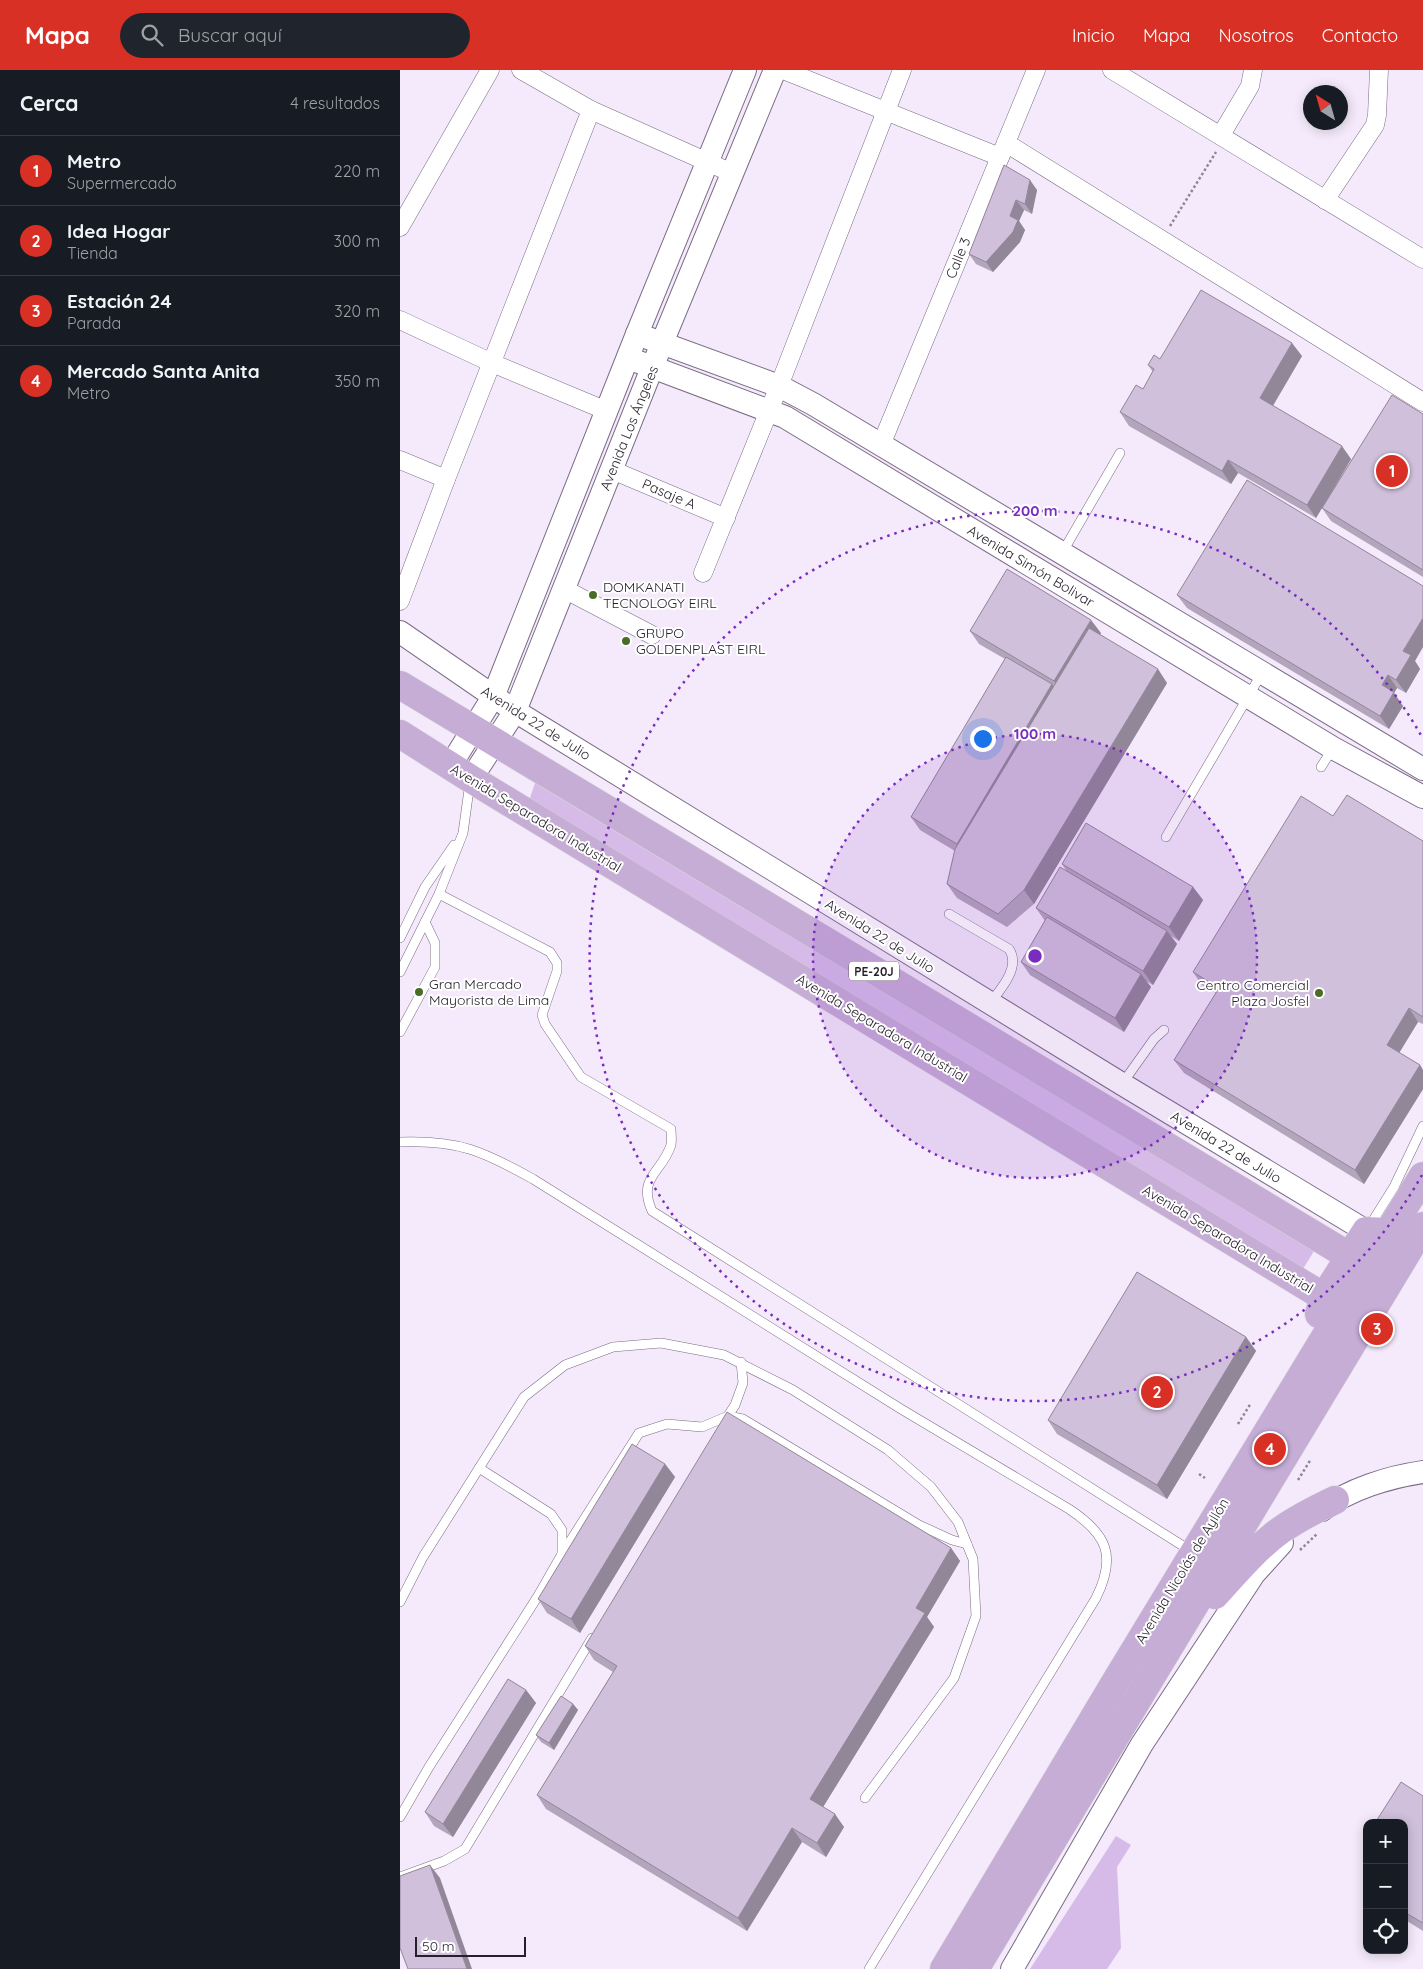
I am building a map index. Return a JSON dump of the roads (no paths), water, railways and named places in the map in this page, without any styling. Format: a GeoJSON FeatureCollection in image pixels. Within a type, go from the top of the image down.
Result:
{"type":"FeatureCollection","features":[{"type":"Feature","properties":{"kind":"main road","name":"PE-20J"},"geometry":{"type":"LineString","coordinates":[[400,685],[1349,1256]]}},
{"type":"Feature","properties":{"kind":"main road","name":"Avenida Separadora Industrial"},"geometry":{"type":"LineString","coordinates":[[400,734],[1324,1297],[1349,1256],[1377,1231]]}},
{"type":"Feature","properties":{"kind":"main road","name":"Avenida Nicolás de Ayllón"},"geometry":{"type":"LineString","coordinates":[[944,1969],[1308,1363],[1377,1231],[1423,1176]]}},
{"type":"Feature","properties":{"kind":"main road","name":"Avenida Nicolás de Ayllón"},"geometry":{"type":"LineString","coordinates":[[975,1969],[1423,1226]]}},
{"type":"Feature","properties":{"kind":"main road"},"geometry":{"type":"LineString","coordinates":[[1308,1363],[1324,1297]]}},
{"type":"Feature","properties":{"kind":"main road"},"geometry":{"type":"LineString","coordinates":[[1172,1643],[1254,1552],[1280,1530],[1335,1500]]}},
{"type":"Feature","properties":{"kind":"street"},"geometry":{"type":"LineString","coordinates":[[400,227],[490,70]]}},
{"type":"Feature","properties":{"kind":"street"},"geometry":{"type":"LineString","coordinates":[[521,70],[591,110],[732,173]]}},
{"type":"Feature","properties":{"kind":"street","name":"Avenida Los Ángeles"},"geometry":{"type":"LineString","coordinates":[[484,736],[493,697],[637,334],[709,162],[745,70]]}},
{"type":"Feature","properties":{"kind":"street","name":"Avenida Los Ángeles"},"geometry":{"type":"LineString","coordinates":[[460,772],[484,736],[515,711],[662,343],[775,70]]}},
{"type":"Feature","properties":{"kind":"street"},"geometry":{"type":"LineString","coordinates":[[783,70],[885,112],[1003,150],[1162,240],[1423,402]]}},
{"type":"Feature","properties":{"kind":"street"},"geometry":{"type":"LineString","coordinates":[[703,573],[779,386],[902,70]]}},
{"type":"Feature","properties":{"kind":"street","name":"Calle 3"},"geometry":{"type":"LineString","coordinates":[[881,445],[1036,70]]}},
{"type":"Feature","properties":{"kind":"street"},"geometry":{"type":"LineString","coordinates":[[1112,70],[1423,259]]}},
{"type":"Feature","properties":{"kind":"street"},"geometry":{"type":"LineString","coordinates":[[1223,136],[1250,86],[1253,70]]}},
{"type":"Feature","properties":{"kind":"street"},"geometry":{"type":"LineString","coordinates":[[1325,200],[1375,125],[1379,70]]}},
{"type":"Feature","properties":{"kind":"street"},"geometry":{"type":"LineString","coordinates":[[400,601],[591,110]]}},
{"type":"Feature","properties":{"kind":"street"},"geometry":{"type":"LineString","coordinates":[[400,320],[492,363],[607,411]]}},
{"type":"Feature","properties":{"kind":"street","name":"Avenida Simón Bolivar"},"geometry":{"type":"LineString","coordinates":[[637,334],[779,386],[813,404],[1423,770]]}},
{"type":"Feature","properties":{"kind":"street","name":"Avenida Simón Bolivar"},"geometry":{"type":"LineString","coordinates":[[628,358],[785,418],[1333,748],[1423,797]]}},
{"type":"Feature","properties":{"kind":"street"},"geometry":{"type":"LineString","coordinates":[[400,460],[446,479]]}},
{"type":"Feature","properties":{"kind":"street","name":"Pasaje A"},"geometry":{"type":"LineString","coordinates":[[612,470],[726,518]]}},
{"type":"Feature","properties":{"kind":"street"},"geometry":{"type":"LineString","coordinates":[[564,589],[652,635]]}},
{"type":"Feature","properties":{"kind":"street","name":"Avenida 22 de Julio"},"geometry":{"type":"LineString","coordinates":[[400,632],[515,711],[1122,1084],[1377,1231]]}},
{"type":"Feature","properties":{"kind":"street"},"geometry":{"type":"LineString","coordinates":[[1012,1969],[1142,1744],[1254,1574],[1288,1537],[1335,1500],[1408,1474],[1423,1472]]}},
{"type":"Feature","properties":{"kind":"lane"},"geometry":{"type":"LineString","coordinates":[[1062,553],[1120,453]]}},
{"type":"Feature","properties":{"kind":"lane"},"geometry":{"type":"LineString","coordinates":[[1166,837],[1262,673]]}},
{"type":"Feature","properties":{"kind":"lane"},"geometry":{"type":"LineString","coordinates":[[1320,766],[1333,748]]}},
{"type":"Feature","properties":{"kind":"lane"},"geometry":{"type":"LineString","coordinates":[[400,972],[440,894],[463,833],[460,772]]}},
{"type":"Feature","properties":{"kind":"lane"},"geometry":{"type":"LineString","coordinates":[[400,938],[426,887],[463,833]]}},
{"type":"Feature","properties":{"kind":"lane"},"geometry":{"type":"LineString","coordinates":[[440,894],[550,952],[557,963],[557,971],[542,1015],[545,1024],[581,1078],[671,1129],[671,1145],[646,1189],[646,1198],[652,1211],[1193,1553]]}},
{"type":"Feature","properties":{"kind":"lane"},"geometry":{"type":"LineString","coordinates":[[949,914],[1009,949],[1013,954],[1006,983],[990,1003]]}},
{"type":"Feature","properties":{"kind":"lane"},"geometry":{"type":"LineString","coordinates":[[400,1032],[434,967],[435,943],[425,922]]}},
{"type":"Feature","properties":{"kind":"lane"},"geometry":{"type":"LineString","coordinates":[[1122,1084],[1154,1039],[1164,1030]]}},
{"type":"Feature","properties":{"kind":"lane"},"geometry":{"type":"LineString","coordinates":[[1377,1231],[1394,1187],[1423,1126]]}},
{"type":"Feature","properties":{"kind":"lane"},"geometry":{"type":"LineString","coordinates":[[400,1142],[443,1142],[493,1157],[598,1220],[901,1409],[1082,1518],[1101,1539],[1107,1557],[1107,1568],[1103,1584],[1096,1598],[869,1969]]}},
{"type":"Feature","properties":{"kind":"lane"},"geometry":{"type":"LineString","coordinates":[[400,1602],[423,1557],[524,1397],[565,1365],[613,1347],[661,1343],[724,1355],[741,1362],[793,1390],[888,1450],[931,1487],[958,1522],[973,1559],[976,1616],[954,1678],[865,1798]]}},
{"type":"Feature","properties":{"kind":"lane"},"geometry":{"type":"LineString","coordinates":[[715,1434],[735,1405],[743,1383],[741,1362]]}},
{"type":"Feature","properties":{"kind":"lane"},"geometry":{"type":"LineString","coordinates":[[400,1817],[429,1767],[639,1433],[667,1424],[702,1427],[728,1416],[743,1419],[919,1525],[952,1540],[967,1544]]}},
{"type":"Feature","properties":{"kind":"lane"},"geometry":{"type":"LineString","coordinates":[[479,1468],[552,1514],[562,1530],[562,1554]]}},
{"type":"Feature","properties":{"kind":"lane"},"geometry":{"type":"LineString","coordinates":[[400,1877],[444,1861],[465,1849],[598,1628]]}},
{"type":"Feature","properties":{"kind":"place","name":"Metro"},"geometry":{"type":"Point","coordinates":[1392,471]}},
{"type":"Feature","properties":{"kind":"place","name":"DOMKANATI TECNOLOGY EIRL"},"geometry":{"type":"Point","coordinates":[593,595]}},
{"type":"Feature","properties":{"kind":"place","name":"GRUPO GOLDENPLAST EIRL"},"geometry":{"type":"Point","coordinates":[626,641]}},
{"type":"Feature","properties":{"kind":"place","name":"Gran Mercado Mayorista de Lima"},"geometry":{"type":"Point","coordinates":[419,992]}},
{"type":"Feature","properties":{"kind":"place","name":"Centro Comercial Plaza Josfel"},"geometry":{"type":"Point","coordinates":[1319,993]}},
{"type":"Feature","properties":{"kind":"place","name":"Estación 24"},"geometry":{"type":"Point","coordinates":[1377,1329]}},
{"type":"Feature","properties":{"kind":"place","name":"Idea Hogar"},"geometry":{"type":"Point","coordinates":[1157,1392]}},
{"type":"Feature","properties":{"kind":"place","name":"Mercado Santa Anita"},"geometry":{"type":"Point","coordinates":[1270,1449]}}]}
